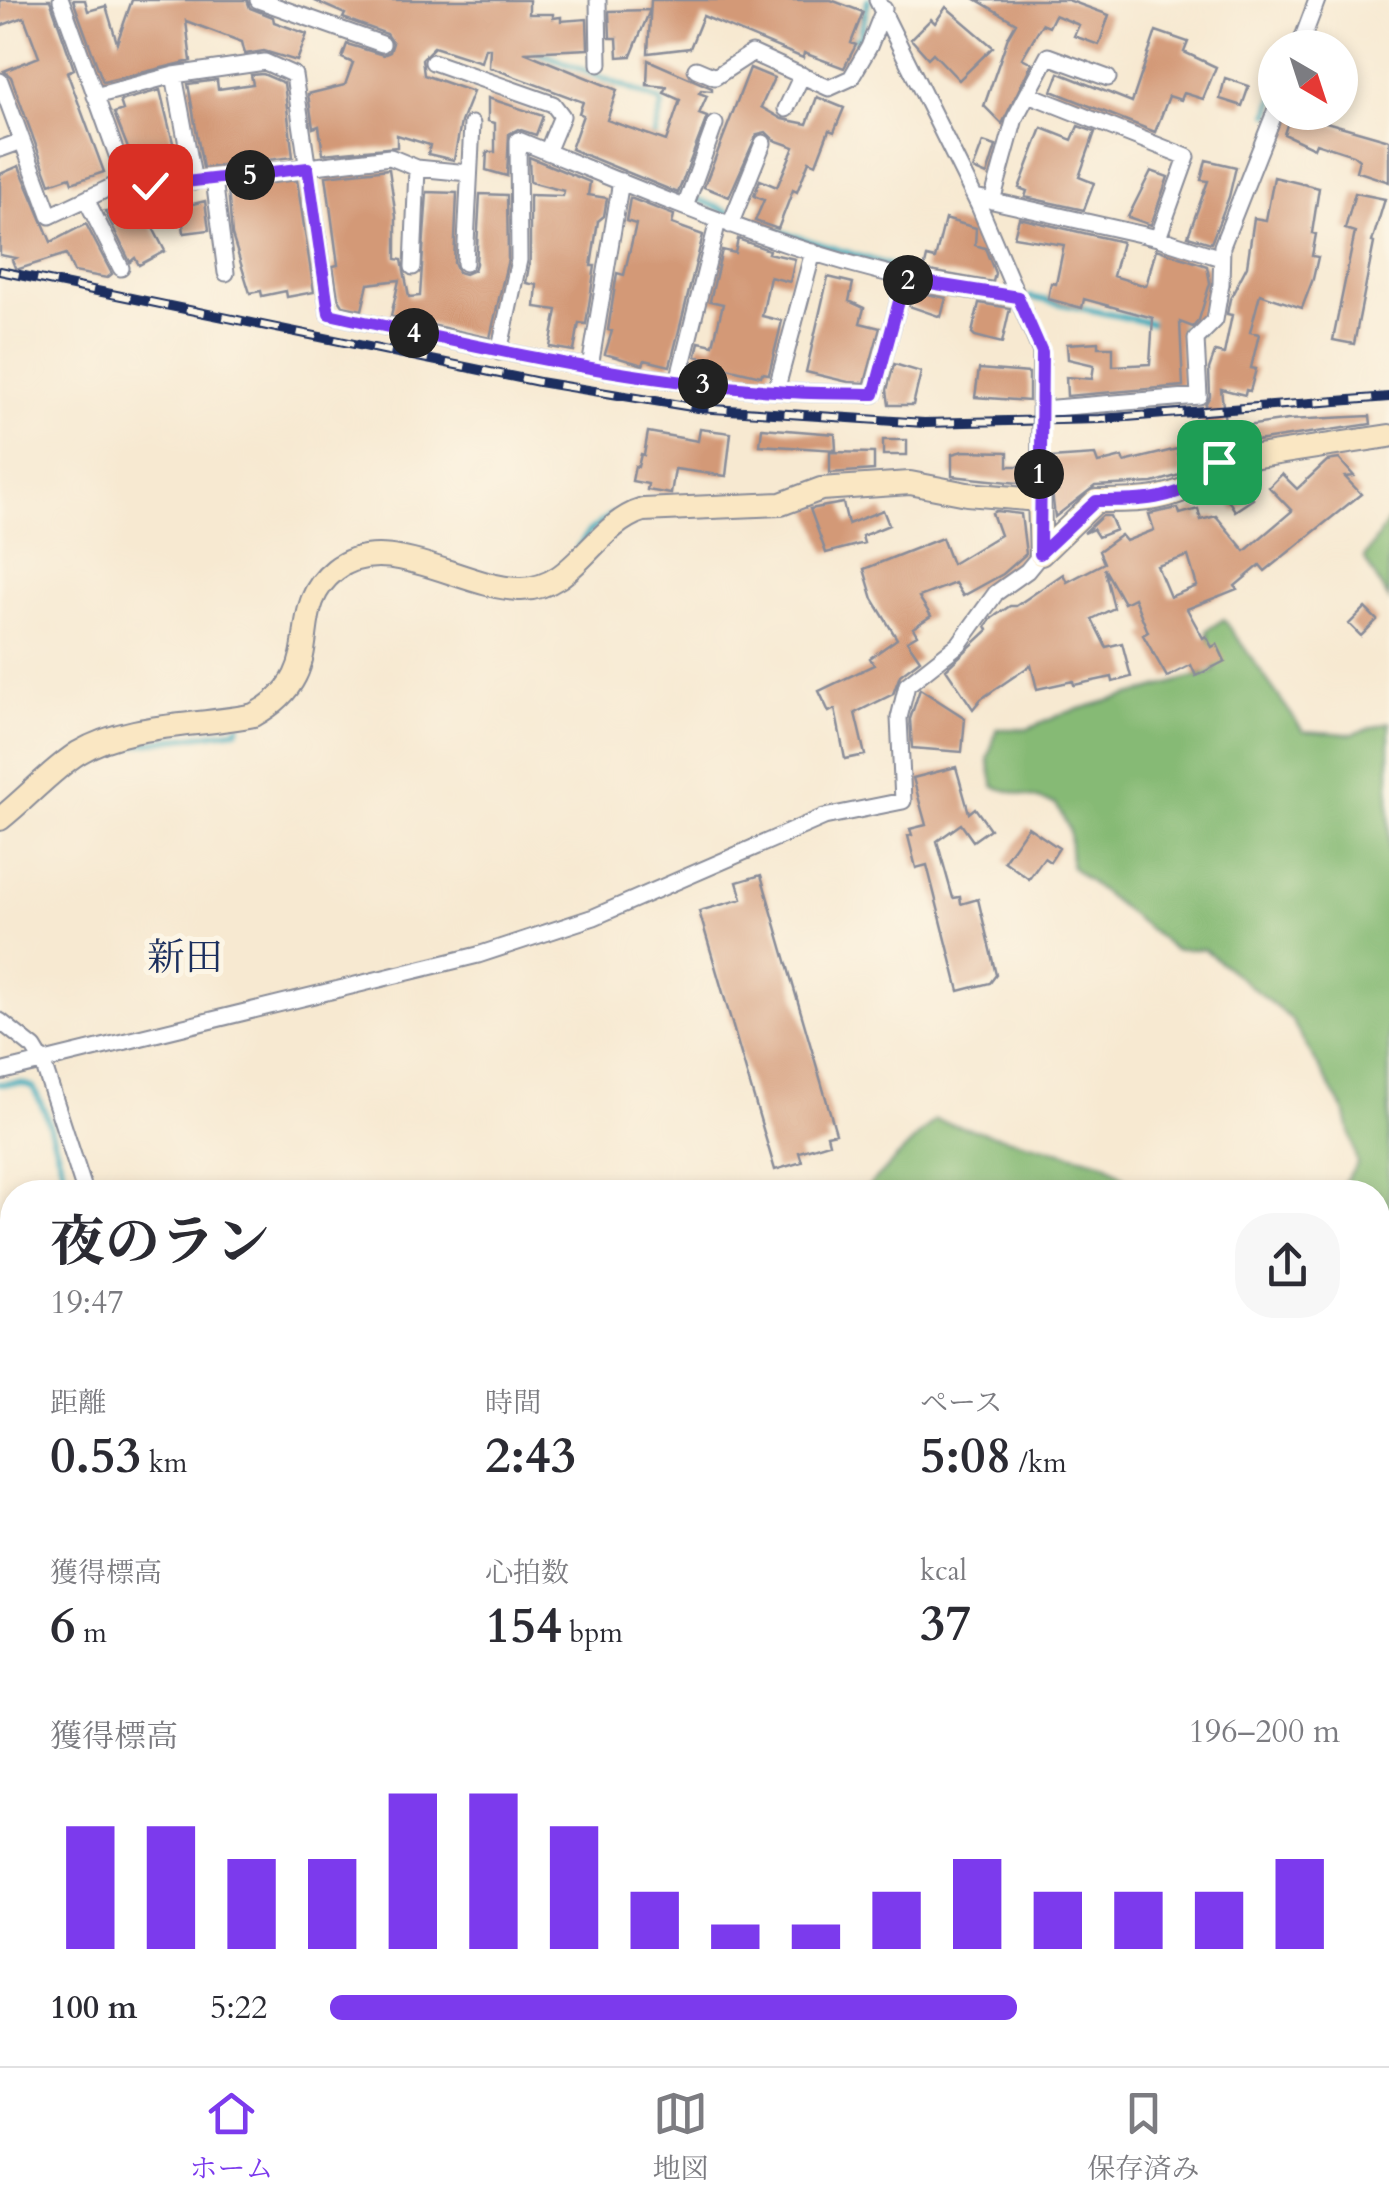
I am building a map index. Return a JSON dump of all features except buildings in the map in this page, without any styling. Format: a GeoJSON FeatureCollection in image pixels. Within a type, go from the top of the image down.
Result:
{"type":"FeatureCollection","features":[{"type":"Feature","properties":{"kind":"main road"},"geometry":{"type":"LineString","coordinates":[[1040,554],[1096,501],[1151,501],[1175,495],[1213,476],[1219,462],[1389,436]]}},
{"type":"Feature","properties":{"kind":"main road"},"geometry":{"type":"LineString","coordinates":[[0,819],[68,761],[102,741],[127,733],[244,717],[269,707],[293,682],[301,665],[311,599],[341,566],[363,556],[392,555],[500,588],[534,589],[558,580],[608,528],[624,516],[642,510],[782,504],[822,489],[910,482],[967,494],[1039,500],[1040,554]]}},
{"type":"Feature","properties":{"kind":"street"},"geometry":{"type":"LineString","coordinates":[[61,0],[126,180]]}},
{"type":"Feature","properties":{"kind":"street"},"geometry":{"type":"LineString","coordinates":[[258,0],[382,44]]}},
{"type":"Feature","properties":{"kind":"street"},"geometry":{"type":"LineString","coordinates":[[598,0],[599,64]]}},
{"type":"Feature","properties":{"kind":"street"},"geometry":{"type":"LineString","coordinates":[[1306,30],[1317,0]]}},
{"type":"Feature","properties":{"kind":"street"},"geometry":{"type":"LineString","coordinates":[[696,70],[715,77],[752,53],[829,88],[851,78],[869,46],[880,4]]}},
{"type":"Feature","properties":{"kind":"street"},"geometry":{"type":"LineString","coordinates":[[880,4],[975,197],[1042,352],[1039,500]]}},
{"type":"Feature","properties":{"kind":"street"},"geometry":{"type":"LineString","coordinates":[[992,201],[1015,118],[1048,56],[1108,78]]}},
{"type":"Feature","properties":{"kind":"street"},"geometry":{"type":"LineString","coordinates":[[95,96],[174,75],[265,62],[294,75],[329,314],[500,352],[678,381],[776,392],[874,394],[905,279]]}},
{"type":"Feature","properties":{"kind":"street"},"geometry":{"type":"LineString","coordinates":[[433,62],[554,104],[562,116],[547,152]]}},
{"type":"Feature","properties":{"kind":"street"},"geometry":{"type":"LineString","coordinates":[[174,75],[194,182]]}},
{"type":"Feature","properties":{"kind":"street"},"geometry":{"type":"LineString","coordinates":[[786,110],[802,76]]}},
{"type":"Feature","properties":{"kind":"street"},"geometry":{"type":"LineString","coordinates":[[0,81],[50,216],[126,180],[150,186],[390,157],[417,168],[468,173]]}},
{"type":"Feature","properties":{"kind":"street"},"geometry":{"type":"LineString","coordinates":[[1028,94],[1187,157],[1158,238]]}},
{"type":"Feature","properties":{"kind":"street"},"geometry":{"type":"LineString","coordinates":[[465,263],[472,124]]}},
{"type":"Feature","properties":{"kind":"street"},"geometry":{"type":"LineString","coordinates":[[688,200],[715,124]]}},
{"type":"Feature","properties":{"kind":"street"},"geometry":{"type":"LineString","coordinates":[[1042,409],[1199,396],[1199,337],[1215,320],[1222,284],[1218,257],[1268,130]]}},
{"type":"Feature","properties":{"kind":"street"},"geometry":{"type":"LineString","coordinates":[[500,352],[519,260],[518,140],[621,181],[688,200],[813,252],[905,279],[1018,297]]}},
{"type":"Feature","properties":{"kind":"street"},"geometry":{"type":"LineString","coordinates":[[0,149],[22,141]]}},
{"type":"Feature","properties":{"kind":"street"},"geometry":{"type":"LineString","coordinates":[[678,381],[729,219],[763,142]]}},
{"type":"Feature","properties":{"kind":"street"},"geometry":{"type":"LineString","coordinates":[[413,267],[417,168]]}},
{"type":"Feature","properties":{"kind":"street"},"geometry":{"type":"LineString","coordinates":[[214,180],[226,273]]}},
{"type":"Feature","properties":{"kind":"street"},"geometry":{"type":"LineString","coordinates":[[590,367],[621,181]]}},
{"type":"Feature","properties":{"kind":"street"},"geometry":{"type":"LineString","coordinates":[[975,197],[1158,238],[1218,257]]}},
{"type":"Feature","properties":{"kind":"street"},"geometry":{"type":"LineString","coordinates":[[86,199],[121,268]]}},
{"type":"Feature","properties":{"kind":"street"},"geometry":{"type":"LineString","coordinates":[[776,392],[813,252]]}},
{"type":"Feature","properties":{"kind":"street"},"geometry":{"type":"LineString","coordinates":[[0,1072],[478,955],[594,916],[824,818],[903,801],[899,718],[908,685],[959,644],[996,593],[1027,571],[1040,554]]}},
{"type":"Feature","properties":{"kind":"street"},"geometry":{"type":"LineString","coordinates":[[0,1021],[34,1048],[43,1063],[80,1180]]}},
{"type":"Feature","properties":{"kind":"green space"},"geometry":{"type":"Polygon","coordinates":[[[1389,520],[1389,600],[1364,558],[1389,520]]]}},
{"type":"Feature","properties":{"kind":"green space"},"geometry":{"type":"Polygon","coordinates":[[[1224,619],[1303,731],[1352,734],[1389,722],[1389,1180],[1346,1180],[1357,1164],[1346,1114],[1291,1019],[1204,949],[1174,949],[1071,867],[1069,829],[1056,804],[994,787],[988,759],[997,729],[1028,729],[1065,713],[1215,671],[1207,630],[1224,619]]]}},
{"type":"Feature","properties":{"kind":"green space"},"geometry":{"type":"Polygon","coordinates":[[[935,1120],[1105,1163],[1127,1180],[874,1180],[935,1120]]]}},
{"type":"Feature","properties":{"kind":"waterway"},"geometry":{"type":"LineString","coordinates":[[849,36],[860,40],[868,0]]}},
{"type":"Feature","properties":{"kind":"waterway"},"geometry":{"type":"LineString","coordinates":[[530,49],[660,101],[653,142]]}},
{"type":"Feature","properties":{"kind":"waterway"},"geometry":{"type":"LineString","coordinates":[[673,189],[765,227],[901,269]]}},
{"type":"Feature","properties":{"kind":"waterway"},"geometry":{"type":"LineString","coordinates":[[1030,297],[1160,325]]}},
{"type":"Feature","properties":{"kind":"waterway"},"geometry":{"type":"LineString","coordinates":[[1172,327],[1199,332]]}},
{"type":"Feature","properties":{"kind":"waterway"},"geometry":{"type":"LineString","coordinates":[[1208,428],[1211,454]]}},
{"type":"Feature","properties":{"kind":"waterway"},"geometry":{"type":"LineString","coordinates":[[578,547],[588,533],[611,515]]}},
{"type":"Feature","properties":{"kind":"waterway"},"geometry":{"type":"LineString","coordinates":[[299,609],[309,584]]}},
{"type":"Feature","properties":{"kind":"waterway"},"geometry":{"type":"LineString","coordinates":[[119,747],[237,730],[239,726]]}},
{"type":"Feature","properties":{"kind":"waterway"},"geometry":{"type":"LineString","coordinates":[[44,795],[76,768]]}},
{"type":"Feature","properties":{"kind":"waterway"},"geometry":{"type":"LineString","coordinates":[[0,1084],[33,1087],[66,1180]]}},
{"type":"Feature","properties":{"kind":"railway"},"geometry":{"type":"LineString","coordinates":[[0,271],[539,382],[698,408],[924,423],[1100,419],[1389,397]]}},
{"type":"Feature","properties":{"kind":"district","name":"新田"},"geometry":{"type":"Point","coordinates":[185,958]}},
{"type":"Feature","properties":{"kind":"route"},"geometry":{"type":"LineString","coordinates":[[150,186],[308,168],[329,314],[500,352],[678,381],[776,392],[874,394],[905,279],[1018,297],[1042,352],[1040,554],[1096,501],[1151,501],[1175,495],[1213,476],[1219,462]]}}]}
